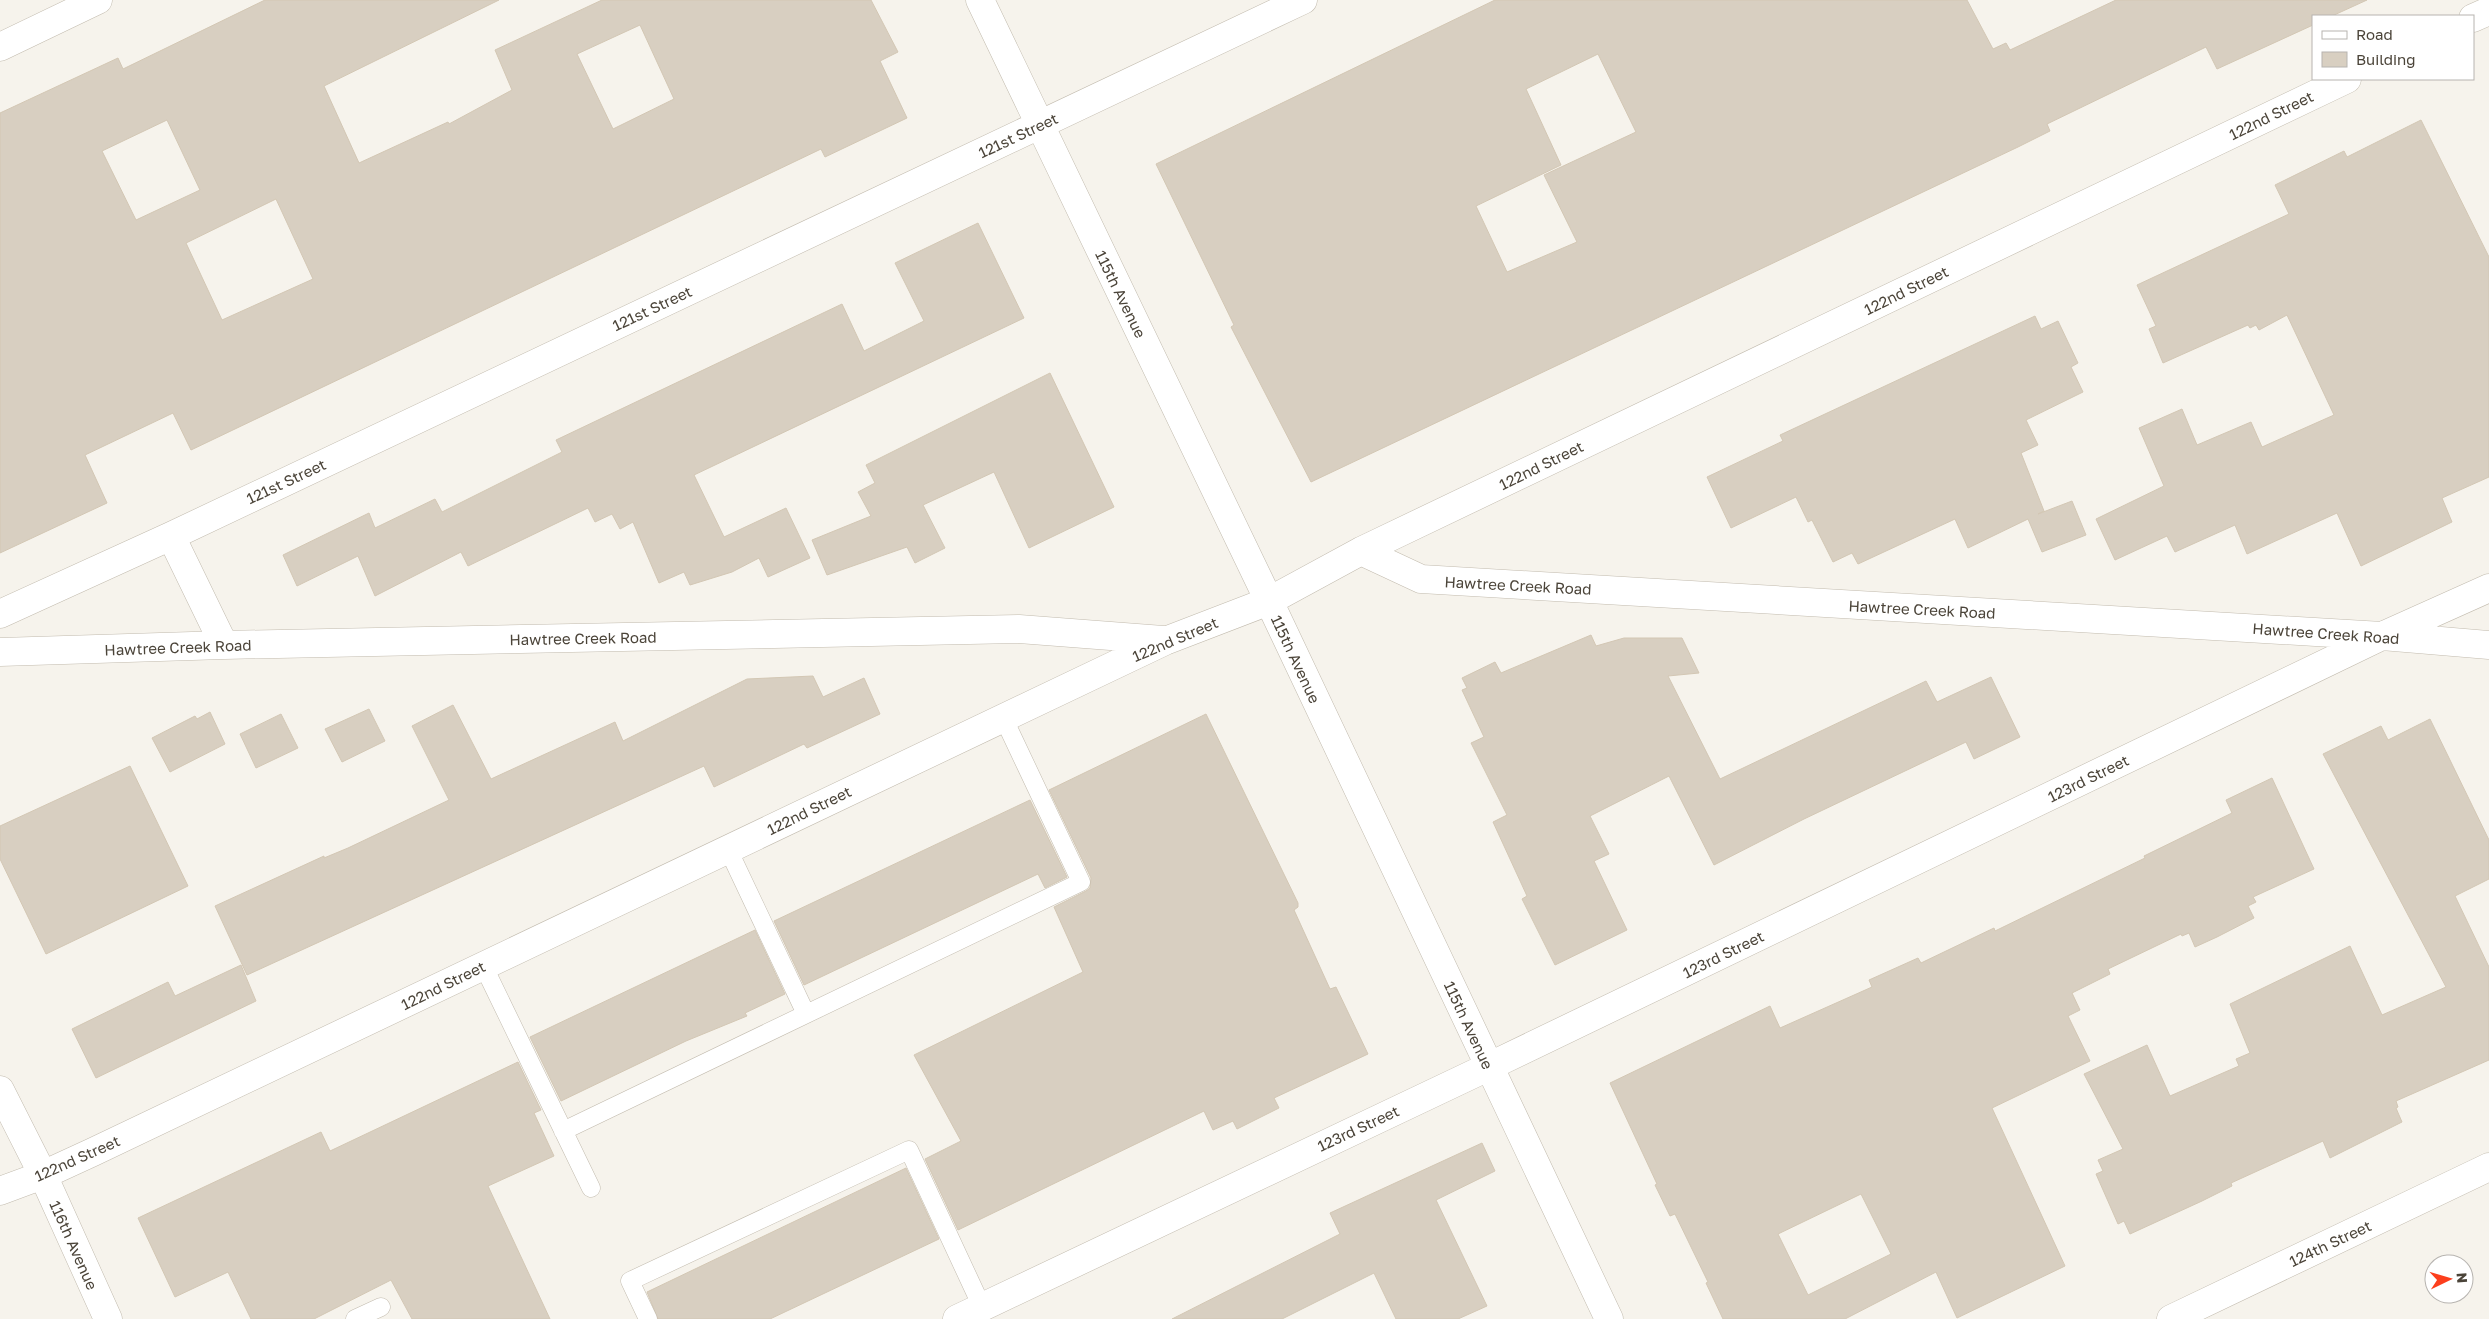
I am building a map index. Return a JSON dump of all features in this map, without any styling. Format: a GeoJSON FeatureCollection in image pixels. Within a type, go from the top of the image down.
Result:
{"type":"FeatureCollection","features":[{"type":"Feature","properties":{"kind":"street"},"geometry":{"type":"LineString","coordinates":[[0,47],[98,0]]}},
{"type":"Feature","properties":{"kind":"street","name":"115th Avenue"},"geometry":{"type":"LineString","coordinates":[[980,0],[1270,601],[1488,1067],[1609,1319]]}},
{"type":"Feature","properties":{"kind":"street","name":"121st Street"},"geometry":{"type":"LineString","coordinates":[[0,614],[171,536],[1304,0]]}},
{"type":"Feature","properties":{"kind":"street"},"geometry":{"type":"LineString","coordinates":[[2474,18],[2489,11]]}},
{"type":"Feature","properties":{"kind":"street","name":"122nd Street"},"geometry":{"type":"LineString","coordinates":[[0,1191],[43,1175],[1165,641],[1270,601],[1361,551],[2345,80]]}},
{"type":"Feature","properties":{"kind":"street"},"geometry":{"type":"LineString","coordinates":[[171,536],[224,645]]}},
{"type":"Feature","properties":{"kind":"street","name":"Hawtree Creek Road"},"geometry":{"type":"LineString","coordinates":[[1361,551],[1421,579],[2382,636],[2489,645]]}},
{"type":"Feature","properties":{"kind":"street","name":"123rd Street"},"geometry":{"type":"LineString","coordinates":[[957,1319],[1488,1067],[2382,636],[2489,588]]}},
{"type":"Feature","properties":{"kind":"street","name":"Hawtree Creek Road"},"geometry":{"type":"LineString","coordinates":[[0,652],[224,645],[1019,629],[1165,641]]}},
{"type":"Feature","properties":{"kind":"street","name":"116th Avenue"},"geometry":{"type":"LineString","coordinates":[[0,1090],[43,1175],[108,1319]]}},
{"type":"Feature","properties":{"kind":"street","name":"124th Street"},"geometry":{"type":"LineString","coordinates":[[2171,1319],[2489,1168]]}},
{"type":"Feature","properties":{"kind":"lane"},"geometry":{"type":"LineString","coordinates":[[563,1131],[1081,882],[1003,717]]}},
{"type":"Feature","properties":{"kind":"lane"},"geometry":{"type":"LineString","coordinates":[[728,849],[806,1014]]}},
{"type":"Feature","properties":{"kind":"lane"},"geometry":{"type":"LineString","coordinates":[[483,965],[591,1188]]}},
{"type":"Feature","properties":{"kind":"lane"},"geometry":{"type":"LineString","coordinates":[[648,1319],[630,1281],[909,1150],[982,1307]]}},
{"type":"Feature","properties":{"kind":"lane"},"geometry":{"type":"LineString","coordinates":[[355,1319],[381,1307]]}},
{"type":"Feature","properties":{"kind":"building"},"geometry":{"type":"Polygon","coordinates":[[[265,0],[499,0],[324,86],[359,163],[448,122],[449,124],[512,90],[495,50],[602,0],[871,0],[898,52],[880,61],[907,118],[825,157],[821,149],[191,450],[173,413],[85,455],[107,503],[0,553],[0,113],[118,58],[123,69],[265,0]],[[640,25],[577,54],[613,129],[674,99],[640,25]],[[167,120],[102,151],[136,220],[200,190],[167,120]],[[276,199],[186,243],[222,320],[313,279],[276,199]]]}},
{"type":"Feature","properties":{"kind":"building"},"geometry":{"type":"Polygon","coordinates":[[[1495,0],[1967,0],[1993,49],[2006,43],[2010,50],[2116,0],[2367,0],[2334,15],[2312,15],[2312,25],[2217,69],[2206,47],[2047,124],[2050,131],[2018,147],[1311,482],[1231,327],[1234,325],[1156,164],[1495,0]],[[1598,54],[1526,89],[1561,165],[1476,206],[1507,272],[1577,242],[1544,175],[1636,132],[1598,54]]]}},
{"type":"Feature","properties":{"kind":"building"},"geometry":{"type":"Polygon","coordinates":[[[2421,120],[2489,257],[2489,477],[2442,498],[2452,522],[2361,566],[2337,513],[2247,554],[2235,525],[2175,552],[2167,536],[2115,560],[2096,519],[2164,486],[2139,428],[2182,409],[2197,445],[2251,422],[2262,447],[2334,415],[2287,315],[2259,330],[2256,325],[2250,328],[2248,325],[2163,363],[2149,329],[2156,326],[2137,285],[2289,214],[2275,185],[2344,151],[2347,157],[2421,120]]]}},
{"type":"Feature","properties":{"kind":"building"},"geometry":{"type":"Polygon","coordinates":[[[978,223],[1024,318],[694,475],[724,537],[786,508],[810,558],[768,577],[759,558],[732,572],[690,585],[684,572],[659,583],[633,522],[620,529],[612,514],[595,522],[588,508],[468,566],[461,552],[375,596],[358,556],[297,586],[283,555],[369,513],[375,528],[435,499],[442,512],[562,452],[556,440],[842,304],[864,351],[924,321],[895,263],[978,223]]]}},
{"type":"Feature","properties":{"kind":"building"},"geometry":{"type":"Polygon","coordinates":[[[2035,316],[2041,329],[2058,321],[2078,363],[2071,367],[2083,392],[2026,420],[2038,445],[2021,453],[2044,511],[2038,514],[2072,501],[2086,535],[2042,552],[2028,519],[1968,548],[1955,519],[1858,564],[1852,553],[1833,562],[1812,520],[1808,522],[1796,497],[1731,528],[1707,477],[1783,441],[1780,435],[2035,316]]]}},
{"type":"Feature","properties":{"kind":"building"},"geometry":{"type":"Polygon","coordinates":[[[1050,373],[1114,507],[1029,548],[994,472],[923,505],[945,548],[915,563],[907,547],[827,575],[812,540],[871,516],[858,492],[875,483],[866,465],[1050,373]]]}},
{"type":"Feature","properties":{"kind":"building"},"geometry":{"type":"Polygon","coordinates":[[[1591,635],[1596,646],[1624,638],[1682,638],[1699,673],[1668,676],[1720,779],[1926,681],[1937,702],[1991,677],[2020,737],[1974,759],[1966,742],[1804,819],[1714,865],[1669,776],[1590,816],[1609,854],[1594,861],[1627,930],[1555,965],[1522,899],[1527,896],[1493,822],[1507,815],[1471,743],[1484,737],[1462,690],[1467,688],[1462,678],[1495,662],[1501,673],[1591,635]]]}},
{"type":"Feature","properties":{"kind":"building"},"geometry":{"type":"Polygon","coordinates":[[[813,676],[823,697],[864,678],[880,714],[807,748],[804,744],[714,787],[704,766],[247,975],[215,906],[324,856],[324,858],[348,848],[449,800],[412,726],[453,705],[491,779],[615,722],[623,741],[747,679],[813,676]]]}},
{"type":"Feature","properties":{"kind":"building"},"geometry":{"type":"Polygon","coordinates":[[[369,709],[385,741],[342,762],[325,729],[369,709]]]}},
{"type":"Feature","properties":{"kind":"building"},"geometry":{"type":"Polygon","coordinates":[[[210,712],[225,744],[170,772],[152,738],[195,716],[197,719],[210,712]]]}},
{"type":"Feature","properties":{"kind":"building"},"geometry":{"type":"Polygon","coordinates":[[[281,714],[298,748],[256,768],[240,734],[281,714]]]}},
{"type":"Feature","properties":{"kind":"building"},"geometry":{"type":"Polygon","coordinates":[[[1206,714],[1298,903],[1298,907],[1294,910],[1330,989],[1336,987],[1368,1054],[1274,1098],[1279,1108],[1237,1129],[1233,1121],[1213,1130],[1204,1111],[958,1230],[925,1159],[961,1141],[914,1055],[1083,972],[1054,907],[1090,888],[1091,878],[1049,790],[1206,714]]]}},
{"type":"Feature","properties":{"kind":"building"},"geometry":{"type":"Polygon","coordinates":[[[2430,719],[2489,840],[2489,879],[2455,896],[2489,967],[2489,1060],[2396,1101],[2398,1107],[2396,1108],[2402,1122],[2330,1158],[2323,1141],[2231,1183],[2232,1186],[2130,1234],[2124,1221],[2118,1224],[2096,1174],[2103,1171],[2098,1160],[2123,1149],[2084,1074],[2147,1045],[2170,1096],[2239,1066],[2236,1059],[2250,1053],[2230,1004],[2350,946],[2382,1015],[2446,987],[2323,754],[2381,726],[2388,740],[2430,719]]]}},
{"type":"Feature","properties":{"kind":"building"},"geometry":{"type":"Polygon","coordinates":[[[130,766],[188,886],[46,954],[0,859],[0,826],[130,766]]]}},
{"type":"Feature","properties":{"kind":"building"},"geometry":{"type":"Polygon","coordinates":[[[2272,778],[2314,869],[2253,897],[2256,902],[2248,906],[2254,918],[2217,937],[2195,947],[2189,933],[2182,936],[2181,934],[2108,969],[2110,974],[2072,993],[2080,1010],[2068,1016],[2090,1061],[1992,1108],[2065,1266],[1957,1318],[1936,1272],[1845,1319],[1723,1319],[1706,1283],[1708,1282],[1675,1214],[1670,1216],[1655,1185],[1657,1184],[1610,1083],[1770,1006],[1780,1028],[1872,987],[1869,980],[1918,958],[1921,963],[1994,928],[1995,931],[2145,858],[2144,856],[2232,813],[2226,800],[2272,778]],[[1861,1194],[1778,1234],[1808,1295],[1891,1254],[1861,1194]]]}},
{"type":"Feature","properties":{"kind":"building"},"geometry":{"type":"Polygon","coordinates":[[[1030,800],[1067,877],[1045,888],[1038,874],[804,985],[774,921],[1030,800]]]}},
{"type":"Feature","properties":{"kind":"building"},"geometry":{"type":"Polygon","coordinates":[[[755,930],[785,994],[745,1013],[747,1016],[686,1041],[561,1101],[530,1037],[755,930]]]}},
{"type":"Feature","properties":{"kind":"building"},"geometry":{"type":"Polygon","coordinates":[[[241,965],[256,1001],[96,1078],[72,1029],[168,982],[175,996],[241,965]]]}},
{"type":"Feature","properties":{"kind":"building"},"geometry":{"type":"Polygon","coordinates":[[[518,1062],[541,1110],[534,1113],[554,1156],[488,1186],[550,1319],[412,1319],[391,1280],[314,1319],[251,1319],[228,1272],[175,1297],[138,1218],[321,1132],[330,1151],[518,1062]]]}},
{"type":"Feature","properties":{"kind":"building"},"geometry":{"type":"Polygon","coordinates":[[[1482,1143],[1495,1171],[1436,1200],[1487,1306],[1458,1319],[1396,1319],[1374,1273],[1282,1319],[1172,1319],[1340,1234],[1330,1213],[1482,1143]]]}},
{"type":"Feature","properties":{"kind":"building"},"geometry":{"type":"Polygon","coordinates":[[[906,1168],[939,1239],[770,1319],[658,1319],[647,1292],[906,1168]]]}}]}
